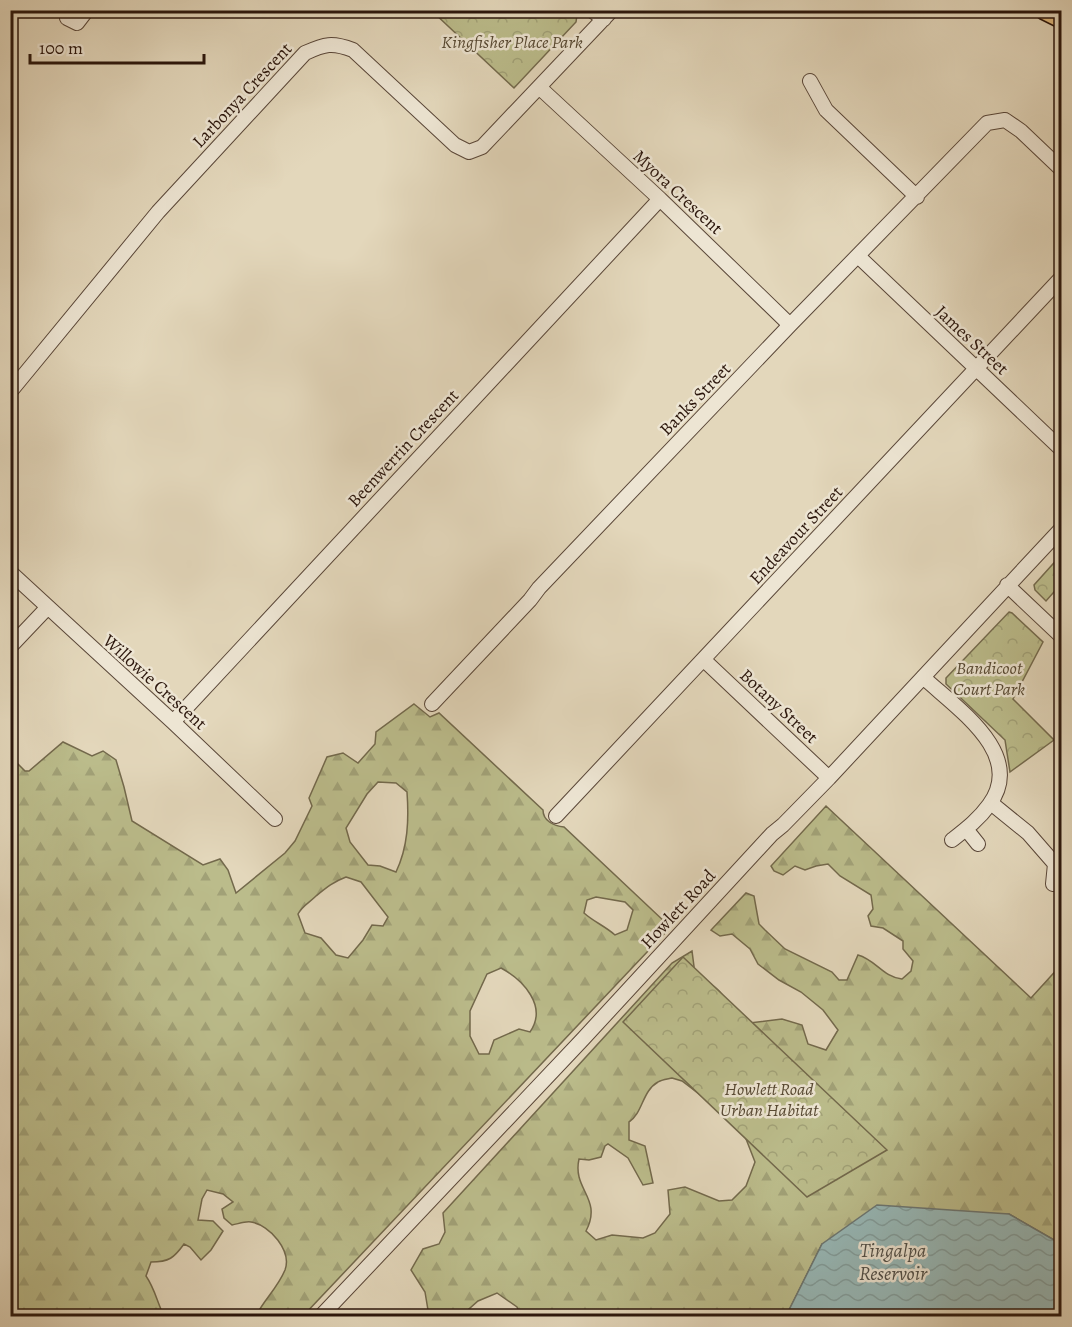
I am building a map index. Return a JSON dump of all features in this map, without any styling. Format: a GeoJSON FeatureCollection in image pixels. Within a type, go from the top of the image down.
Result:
{"type":"FeatureCollection","features":[{"type":"Feature","properties":{"kind":"main road"},"geometry":{"type":"LineString","coordinates":[[1044,10],[1062,19]]}},
{"type":"Feature","properties":{"kind":"street"},"geometry":{"type":"LineString","coordinates":[[67,18],[77,23],[87,10]]}},
{"type":"Feature","properties":{"kind":"street"},"geometry":{"type":"LineString","coordinates":[[591,10],[608,15]]}},
{"type":"Feature","properties":{"kind":"street","name":"Larbonya Crescent"},"geometry":{"type":"LineString","coordinates":[[10,392],[158,212],[305,53],[324,45],[338,44],[353,50],[455,145],[469,152],[482,147],[608,15]]}},
{"type":"Feature","properties":{"kind":"street"},"geometry":{"type":"LineString","coordinates":[[810,81],[826,110],[917,197]]}},
{"type":"Feature","properties":{"kind":"street","name":"Myora Crescent"},"geometry":{"type":"LineString","coordinates":[[539,87],[660,199],[790,325]]}},
{"type":"Feature","properties":{"kind":"street","name":"Banks Street"},"geometry":{"type":"LineString","coordinates":[[432,704],[539,588],[790,325],[987,123],[1005,120],[1021,131],[1062,170]]}},
{"type":"Feature","properties":{"kind":"street","name":"Beenwerrin Crescent"},"geometry":{"type":"LineString","coordinates":[[173,722],[660,199]]}},
{"type":"Feature","properties":{"kind":"street","name":"James Street"},"geometry":{"type":"LineString","coordinates":[[858,256],[1062,450]]}},
{"type":"Feature","properties":{"kind":"street","name":"Endeavour Street"},"geometry":{"type":"LineString","coordinates":[[556,816],[1062,277]]}},
{"type":"Feature","properties":{"kind":"street","name":"Howlett Road"},"geometry":{"type":"LineString","coordinates":[[321,1317],[772,834],[829,778],[1062,528]]}},
{"type":"Feature","properties":{"kind":"street","name":"Willowie Crescent"},"geometry":{"type":"LineString","coordinates":[[10,572],[275,819]]}},
{"type":"Feature","properties":{"kind":"street"},"geometry":{"type":"LineString","coordinates":[[1007,585],[1062,637]]}},
{"type":"Feature","properties":{"kind":"street"},"geometry":{"type":"LineString","coordinates":[[10,647],[47,608]]}},
{"type":"Feature","properties":{"kind":"street","name":"Botany Street"},"geometry":{"type":"LineString","coordinates":[[704,660],[829,778]]}},
{"type":"Feature","properties":{"kind":"street"},"geometry":{"type":"LineString","coordinates":[[923,677],[989,740],[999,759],[1000,781],[991,803],[952,840]]}},
{"type":"Feature","properties":{"kind":"street"},"geometry":{"type":"LineString","coordinates":[[991,803],[1028,833],[1058,864],[1053,884]]}},
{"type":"Feature","properties":{"kind":"street"},"geometry":{"type":"LineString","coordinates":[[966,829],[978,844]]}},
{"type":"Feature","properties":{"kind":"green space","name":"Kingfisher Place Park"},"geometry":{"type":"Polygon","coordinates":[[[432,11],[573,11],[577,15],[576,22],[514,88],[432,11]]]}},
{"type":"Feature","properties":{"kind":"green space"},"geometry":{"type":"Polygon","coordinates":[[[1061,555],[1061,584],[1046,601],[1035,590],[1034,585],[1061,555]]]}},
{"type":"Feature","properties":{"kind":"green space","name":"Bandicoot Court Park"},"geometry":{"type":"Polygon","coordinates":[[[1009,612],[1043,642],[1013,699],[1054,740],[1010,772],[1005,740],[946,684],[946,678],[1009,612]]]}},
{"type":"Feature","properties":{"kind":"green space"},"geometry":{"type":"Polygon","coordinates":[[[414,704],[430,717],[439,713],[543,810],[547,820],[564,827],[666,923],[666,932],[303,1316],[242,1316],[246,1312],[257,1314],[285,1270],[285,1255],[272,1233],[258,1224],[244,1222],[232,1225],[224,1218],[222,1209],[233,1202],[223,1194],[207,1190],[202,1199],[198,1220],[213,1221],[223,1231],[211,1250],[201,1260],[190,1247],[184,1244],[170,1258],[151,1262],[146,1276],[164,1316],[11,1316],[11,757],[25,771],[29,771],[63,742],[92,756],[103,751],[116,760],[132,821],[203,865],[220,859],[228,870],[236,893],[285,853],[295,841],[312,806],[309,798],[327,757],[343,753],[358,763],[375,744],[376,732],[414,704]],[[378,782],[367,794],[346,828],[350,842],[368,865],[380,866],[396,872],[407,833],[407,792],[396,783],[378,782]],[[346,877],[330,885],[304,906],[298,914],[305,933],[321,938],[336,955],[348,958],[372,925],[383,926],[388,917],[361,882],[346,877]],[[596,897],[587,900],[584,913],[588,916],[615,935],[627,930],[633,910],[625,902],[596,897]],[[501,968],[487,974],[470,1011],[470,1036],[479,1054],[489,1054],[494,1040],[519,1029],[530,1032],[536,1013],[535,1003],[517,979],[501,968]]]}},
{"type":"Feature","properties":{"kind":"green space"},"geometry":{"type":"Polygon","coordinates":[[[826,806],[1031,998],[1061,965],[1061,1244],[1009,1214],[822,1244],[786,1316],[521,1316],[517,1307],[497,1293],[478,1301],[461,1316],[429,1316],[425,1292],[411,1270],[423,1249],[439,1244],[445,1232],[443,1213],[672,963],[692,951],[695,974],[717,989],[725,999],[733,1025],[782,1019],[802,1025],[808,1044],[826,1050],[838,1030],[823,1010],[801,992],[779,980],[758,964],[750,949],[732,934],[720,936],[711,930],[746,893],[754,896],[759,924],[785,949],[832,972],[839,980],[847,980],[858,955],[895,978],[902,979],[911,971],[913,961],[903,949],[903,941],[883,928],[871,926],[868,916],[873,909],[871,895],[840,876],[828,864],[805,870],[795,866],[783,875],[774,871],[771,866],[826,806]],[[672,1078],[659,1081],[645,1096],[634,1118],[629,1122],[629,1140],[645,1146],[653,1183],[643,1185],[628,1158],[608,1144],[601,1157],[589,1160],[579,1159],[580,1179],[591,1210],[586,1231],[596,1240],[612,1235],[643,1238],[655,1233],[670,1214],[668,1190],[685,1187],[719,1201],[732,1200],[746,1186],[755,1162],[741,1126],[682,1081],[672,1078]]]}},
{"type":"Feature","properties":{"kind":"green space","name":"Howlett Road Urban Habitat"},"geometry":{"type":"Polygon","coordinates":[[[683,957],[887,1150],[807,1197],[623,1022],[683,957]]]}},
{"type":"Feature","properties":{"kind":"water","name":"Tingalpa Reservoir"},"geometry":{"type":"Polygon","coordinates":[[[877,1205],[1009,1214],[1061,1244],[1061,1316],[786,1316],[822,1244],[877,1205]]]}}]}
